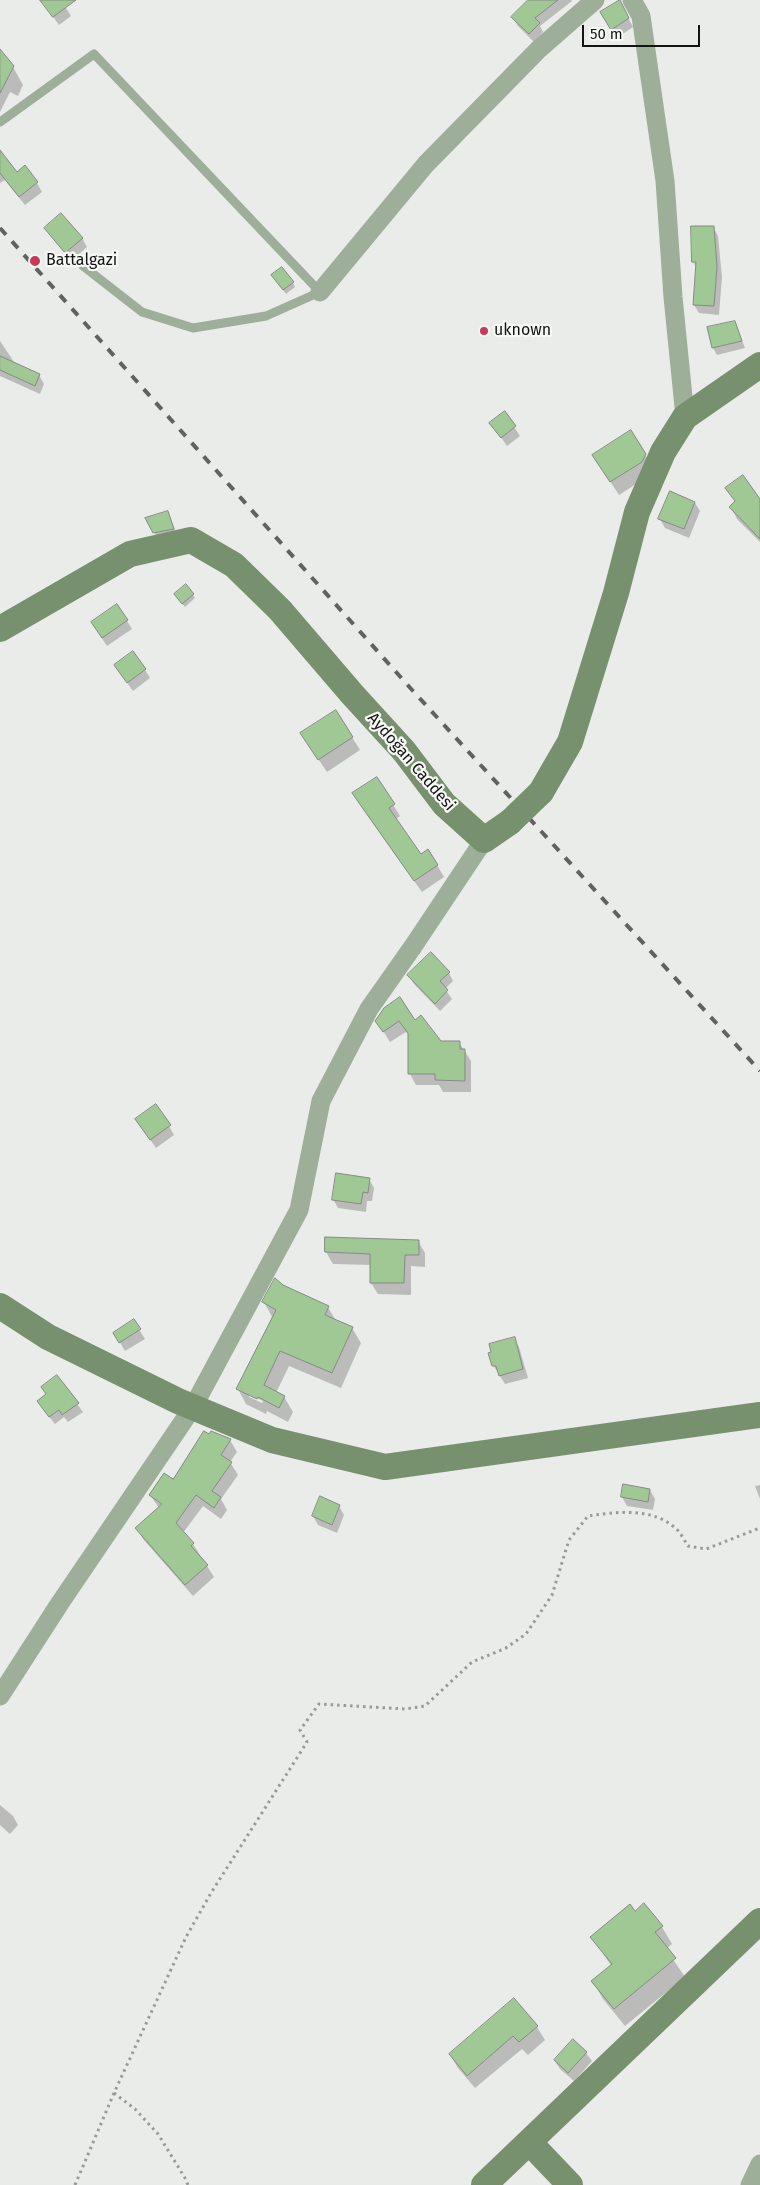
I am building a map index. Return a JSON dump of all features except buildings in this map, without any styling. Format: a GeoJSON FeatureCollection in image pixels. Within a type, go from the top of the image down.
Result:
{"type":"FeatureCollection","features":[{"type":"Feature","properties":{"kind":"street"},"geometry":{"type":"LineString","coordinates":[[320,292],[426,164],[539,49],[595,0]]}},
{"type":"Feature","properties":{"kind":"street"},"geometry":{"type":"LineString","coordinates":[[632,0],[641,16],[665,181],[684,417]]}},
{"type":"Feature","properties":{"kind":"street"},"geometry":{"type":"LineString","coordinates":[[0,1696],[60,1603],[193,1408],[299,1210],[321,1101],[368,1009],[414,945],[484,840],[510,822],[541,792],[570,742],[616,593],[638,512],[663,452],[684,417],[760,365]]}},
{"type":"Feature","properties":{"kind":"street","name":"Aydoğan Caddesi"},"geometry":{"type":"LineString","coordinates":[[0,629],[130,554],[191,540],[234,564],[280,610],[404,751],[444,804],[484,840]]}},
{"type":"Feature","properties":{"kind":"street"},"geometry":{"type":"LineString","coordinates":[[0,1306],[48,1337],[193,1408],[272,1440],[385,1467],[760,1415]]}},
{"type":"Feature","properties":{"kind":"street"},"geometry":{"type":"LineString","coordinates":[[484,2185],[760,1921]]}},
{"type":"Feature","properties":{"kind":"street"},"geometry":{"type":"LineString","coordinates":[[530,2142],[570,2185]]}},
{"type":"Feature","properties":{"kind":"street"},"geometry":{"type":"LineString","coordinates":[[750,2185],[760,2164]]}},
{"type":"Feature","properties":{"kind":"lane"},"geometry":{"type":"LineString","coordinates":[[0,122],[94,54],[320,292],[266,316],[193,328],[142,312],[83,266]]}},
{"type":"Feature","properties":{"kind":"path"},"geometry":{"type":"LineString","coordinates":[[75,2185],[114,2094],[186,1937],[307,1742],[300,1730],[319,1704],[405,1709],[426,1706],[472,1662],[506,1648],[526,1634],[552,1595],[569,1540],[588,1516],[625,1511],[656,1517],[675,1527],[688,1546],[706,1549],[760,1528]]}},
{"type":"Feature","properties":{"kind":"path"},"geometry":{"type":"LineString","coordinates":[[114,2094],[135,2109],[158,2134],[186,2178],[188,2185]]}},
{"type":"Feature","properties":{"kind":"railway"},"geometry":{"type":"LineString","coordinates":[[0,228],[413,691],[760,1071]]}},
{"type":"Feature","properties":{"kind":"place","name":"Battalgazi"},"geometry":{"type":"Point","coordinates":[35,261]}},
{"type":"Feature","properties":{"kind":"place","name":"uknown"},"geometry":{"type":"Point","coordinates":[484,331]}}]}
